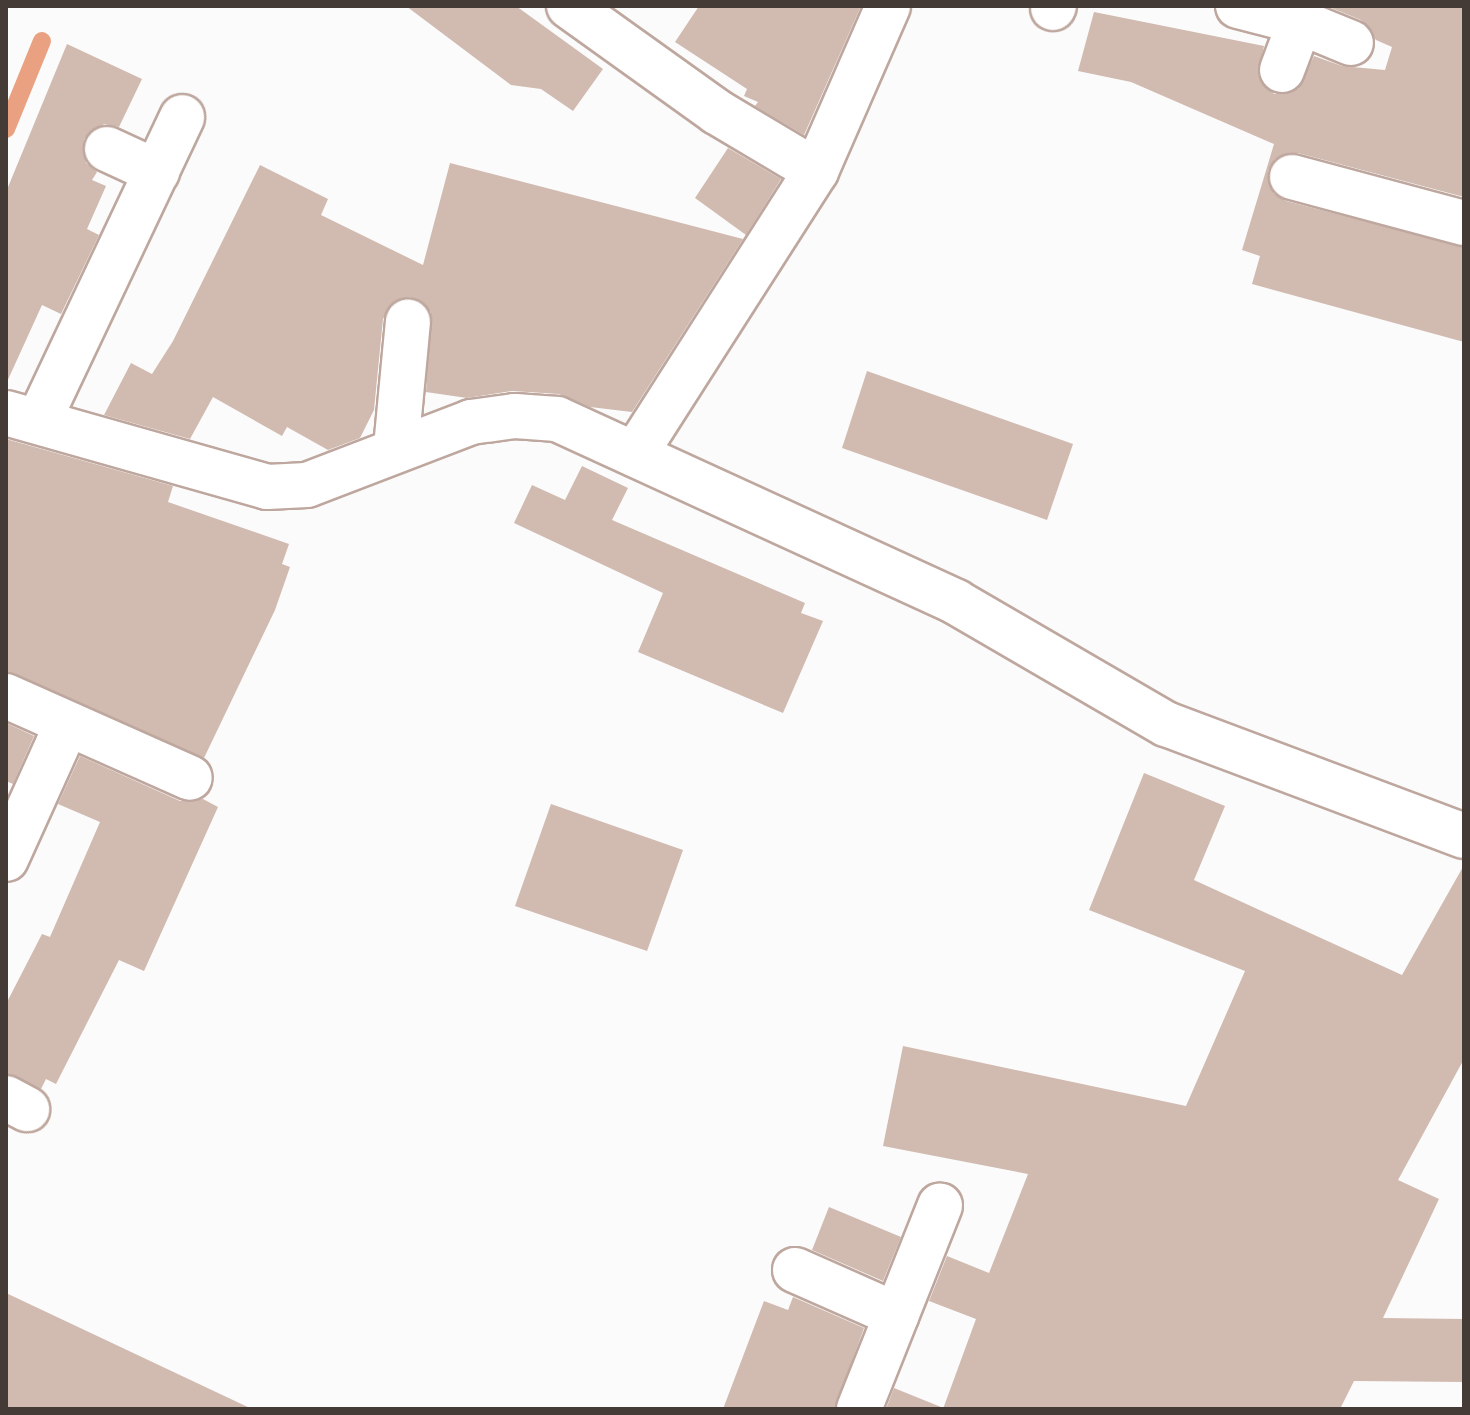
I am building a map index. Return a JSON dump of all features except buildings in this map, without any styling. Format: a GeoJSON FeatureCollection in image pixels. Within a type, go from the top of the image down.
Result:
{"type":"FeatureCollection","features":[{"type":"Feature","properties":{"kind":"street"},"geometry":{"type":"LineString","coordinates":[[569,6],[717,112],[816,171]]}},
{"type":"Feature","properties":{"kind":"street"},"geometry":{"type":"LineString","coordinates":[[635,454],[816,171],[888,6]]}},
{"type":"Feature","properties":{"kind":"street"},"geometry":{"type":"LineString","coordinates":[[1238,6],[1300,22],[1351,43]]}},
{"type":"Feature","properties":{"kind":"street"},"geometry":{"type":"LineString","coordinates":[[1282,70],[1300,22]]}},
{"type":"Feature","properties":{"kind":"street"},"geometry":{"type":"LineString","coordinates":[[182,117],[157,172],[22,417],[267,487],[307,485],[396,448],[471,422],[515,416],[557,419],[956,602],[1166,724],[1464,836]]}},
{"type":"Feature","properties":{"kind":"street"},"geometry":{"type":"LineString","coordinates":[[107,149],[157,172]]}},
{"type":"Feature","properties":{"kind":"street"},"geometry":{"type":"LineString","coordinates":[[1292,177],[1464,223]]}},
{"type":"Feature","properties":{"kind":"street"},"geometry":{"type":"LineString","coordinates":[[396,448],[408,322]]}},
{"type":"Feature","properties":{"kind":"street"},"geometry":{"type":"LineString","coordinates":[[6,696],[190,778]]}},
{"type":"Feature","properties":{"kind":"street"},"geometry":{"type":"LineString","coordinates":[[7,855],[67,724]]}},
{"type":"Feature","properties":{"kind":"street"},"geometry":{"type":"LineString","coordinates":[[859,1409],[940,1205]]}},
{"type":"Feature","properties":{"kind":"street"},"geometry":{"type":"LineString","coordinates":[[795,1270],[897,1315]]}},
{"type":"Feature","properties":{"kind":"waterway"},"geometry":{"type":"LineString","coordinates":[[6,129],[42,41]]}}]}
